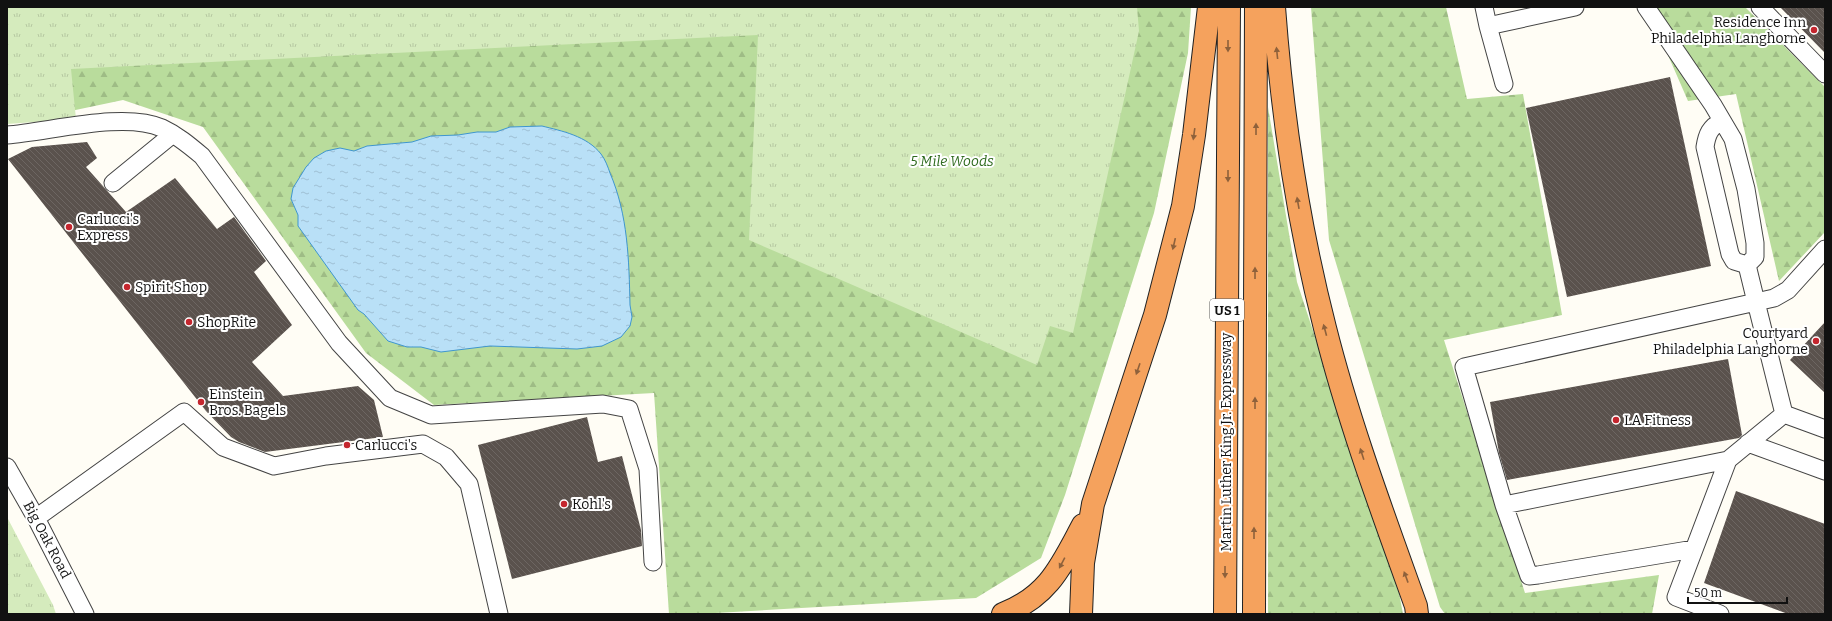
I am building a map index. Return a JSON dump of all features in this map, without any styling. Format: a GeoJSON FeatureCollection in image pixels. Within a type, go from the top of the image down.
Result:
{"type":"FeatureCollection","features":[{"type":"Feature","properties":{"kind":"highway"},"geometry":{"type":"LineString","coordinates":[[1002,614],[1021,606],[1044,589],[1052,580],[1060,568],[1093,504],[1145,350],[1175,243],[1183,206],[1194,135],[1209,7]]}},
{"type":"Feature","properties":{"kind":"highway","name":"Martin Luther King Jr. Expressway"},"geometry":{"type":"LineString","coordinates":[[1225,614],[1229,7]]}},
{"type":"Feature","properties":{"kind":"highway","name":"Martin Luther King Jr. Expressway"},"geometry":{"type":"LineString","coordinates":[[1254,614],[1256,7]]}},
{"type":"Feature","properties":{"kind":"highway"},"geometry":{"type":"LineString","coordinates":[[1274,7],[1287,135],[1301,223],[1312,277],[1353,425],[1417,611]]}},
{"type":"Feature","properties":{"kind":"highway"},"geometry":{"type":"LineString","coordinates":[[1081,614],[1084,557],[1093,504]]}},
{"type":"Feature","properties":{"kind":"street"},"geometry":{"type":"LineString","coordinates":[[1484,7],[1504,84]]}},
{"type":"Feature","properties":{"kind":"street"},"geometry":{"type":"LineString","coordinates":[[1488,26],[1575,7]]}},
{"type":"Feature","properties":{"kind":"street"},"geometry":{"type":"LineString","coordinates":[[1646,7],[1733,139],[1746,189],[1755,243],[1755,257],[1747,265]]}},
{"type":"Feature","properties":{"kind":"street"},"geometry":{"type":"LineString","coordinates":[[1760,7],[1825,74]]}},
{"type":"Feature","properties":{"kind":"street"},"geometry":{"type":"LineString","coordinates":[[7,135],[124,121],[146,123],[161,127],[183,139],[202,156],[339,343],[390,398],[431,415],[603,404],[629,409],[648,469],[653,562]]}},
{"type":"Feature","properties":{"kind":"street"},"geometry":{"type":"LineString","coordinates":[[1722,121],[1710,130],[1707,135],[1705,147],[1730,254],[1734,261],[1747,265]]}},
{"type":"Feature","properties":{"kind":"street"},"geometry":{"type":"LineString","coordinates":[[113,183],[173,134]]}},
{"type":"Feature","properties":{"kind":"street"},"geometry":{"type":"LineString","coordinates":[[1694,549],[1529,576],[1504,505],[1464,367],[1774,298],[1788,290],[1825,249]]}},
{"type":"Feature","properties":{"kind":"street"},"geometry":{"type":"LineString","coordinates":[[1747,265],[1784,414]]}},
{"type":"Feature","properties":{"kind":"street"},"geometry":{"type":"LineString","coordinates":[[36,518],[184,412],[222,446],[274,466],[326,456],[424,444],[446,457],[470,484],[498,614]]}},
{"type":"Feature","properties":{"kind":"street"},"geometry":{"type":"LineString","coordinates":[[1784,414],[1825,429]]}},
{"type":"Feature","properties":{"kind":"street"},"geometry":{"type":"LineString","coordinates":[[1504,505],[1728,460],[1784,414]]}},
{"type":"Feature","properties":{"kind":"street"},"geometry":{"type":"LineString","coordinates":[[1748,444],[1825,471]]}},
{"type":"Feature","properties":{"kind":"street"},"geometry":{"type":"LineString","coordinates":[[1720,614],[1676,597],[1728,460]]}},
{"type":"Feature","properties":{"kind":"street","name":"Big Oak Road"},"geometry":{"type":"LineString","coordinates":[[7,467],[36,518],[85,614]]}},
{"type":"Feature","properties":{"kind":"green space"},"geometry":{"type":"Polygon","coordinates":[[[7,7],[1191,7],[1188,53],[1154,213],[1065,495],[1041,558],[976,598],[698,614],[669,614],[654,393],[434,405],[366,353],[203,127],[123,100],[28,120],[7,7]]]}},
{"type":"Feature","properties":{"kind":"green space","name":"5 Mile Woods"},"geometry":{"type":"Polygon","coordinates":[[[7,7],[1137,7],[1139,31],[1073,333],[1050,326],[1037,365],[749,240],[758,35],[71,69],[76,119],[7,124],[7,7]]]}},
{"type":"Feature","properties":{"kind":"green space"},"geometry":{"type":"Polygon","coordinates":[[[1311,7],[1446,7],[1467,99],[1523,94],[1562,315],[1444,340],[1525,593],[1659,575],[1652,614],[1445,614],[1440,607],[1329,240],[1311,7]]]}},
{"type":"Feature","properties":{"kind":"green space"},"geometry":{"type":"Polygon","coordinates":[[[1647,7],[1745,7],[1825,87],[1825,232],[1779,281],[1736,94],[1688,101],[1647,7]]]}},
{"type":"Feature","properties":{"kind":"green space"},"geometry":{"type":"Polygon","coordinates":[[[1268,107],[1297,282],[1399,593],[1403,614],[1268,614],[1268,107]]]}},
{"type":"Feature","properties":{"kind":"green space"},"geometry":{"type":"Polygon","coordinates":[[[7,517],[53,605],[56,614],[7,614],[7,517]]]}},
{"type":"Feature","properties":{"kind":"water"},"geometry":{"type":"Polygon","coordinates":[[[542,126],[566,132],[589,143],[602,156],[606,163],[621,205],[624,221],[632,317],[630,326],[621,337],[602,346],[577,349],[490,346],[441,352],[421,347],[407,347],[388,341],[364,314],[358,310],[298,226],[298,215],[291,199],[293,188],[306,167],[314,158],[326,151],[340,148],[354,151],[367,146],[412,142],[431,136],[496,132],[510,127],[542,126]]]}},
{"type":"Feature","properties":{"kind":"building","name":"Residence Inn Philadelphia Langhorne"},"geometry":{"type":"Polygon","coordinates":[[[1780,7],[1825,7],[1825,53],[1780,7]]]}},
{"type":"Feature","properties":{"kind":"building"},"geometry":{"type":"Polygon","coordinates":[[[1670,77],[1711,266],[1567,297],[1526,108],[1670,77]]]}},
{"type":"Feature","properties":{"kind":"building"},"geometry":{"type":"Polygon","coordinates":[[[87,142],[97,158],[86,167],[126,212],[175,178],[217,229],[234,217],[266,261],[254,272],[292,325],[252,362],[283,396],[358,386],[374,400],[383,437],[265,452],[239,442],[231,437],[206,411],[8,159],[32,147],[87,142]]]}},
{"type":"Feature","properties":{"kind":"building","name":"Courtyard Philadelphia Langhorne"},"geometry":{"type":"Polygon","coordinates":[[[1825,322],[1825,393],[1790,360],[1825,322]]]}},
{"type":"Feature","properties":{"kind":"building","name":"LA Fitness"},"geometry":{"type":"Polygon","coordinates":[[[1728,359],[1742,435],[1739,438],[1507,480],[1499,453],[1490,402],[1728,359]]]}},
{"type":"Feature","properties":{"kind":"building","name":"Kohl's"},"geometry":{"type":"Polygon","coordinates":[[[587,417],[598,462],[622,456],[641,530],[642,546],[512,579],[478,445],[587,417]]]}},
{"type":"Feature","properties":{"kind":"building"},"geometry":{"type":"Polygon","coordinates":[[[1736,491],[1825,524],[1825,614],[1788,614],[1704,583],[1736,491]]]}},
{"type":"Feature","properties":{"kind":"place","name":"Residence Inn Philadelphia Langhorne"},"geometry":{"type":"Point","coordinates":[1814,30]}},
{"type":"Feature","properties":{"kind":"place","name":"Carlucci's Express"},"geometry":{"type":"Point","coordinates":[69,227]}},
{"type":"Feature","properties":{"kind":"place","name":"Spirit Shop"},"geometry":{"type":"Point","coordinates":[127,287]}},
{"type":"Feature","properties":{"kind":"place","name":"ShopRite"},"geometry":{"type":"Point","coordinates":[189,322]}},
{"type":"Feature","properties":{"kind":"place","name":"Courtyard Philadelphia Langhorne"},"geometry":{"type":"Point","coordinates":[1816,341]}},
{"type":"Feature","properties":{"kind":"place","name":"Einstein Bros. Bagels"},"geometry":{"type":"Point","coordinates":[201,402]}},
{"type":"Feature","properties":{"kind":"place","name":"LA Fitness"},"geometry":{"type":"Point","coordinates":[1616,420]}},
{"type":"Feature","properties":{"kind":"place","name":"Carlucci's"},"geometry":{"type":"Point","coordinates":[347,445]}},
{"type":"Feature","properties":{"kind":"place","name":"Kohl's"},"geometry":{"type":"Point","coordinates":[564,504]}}]}
